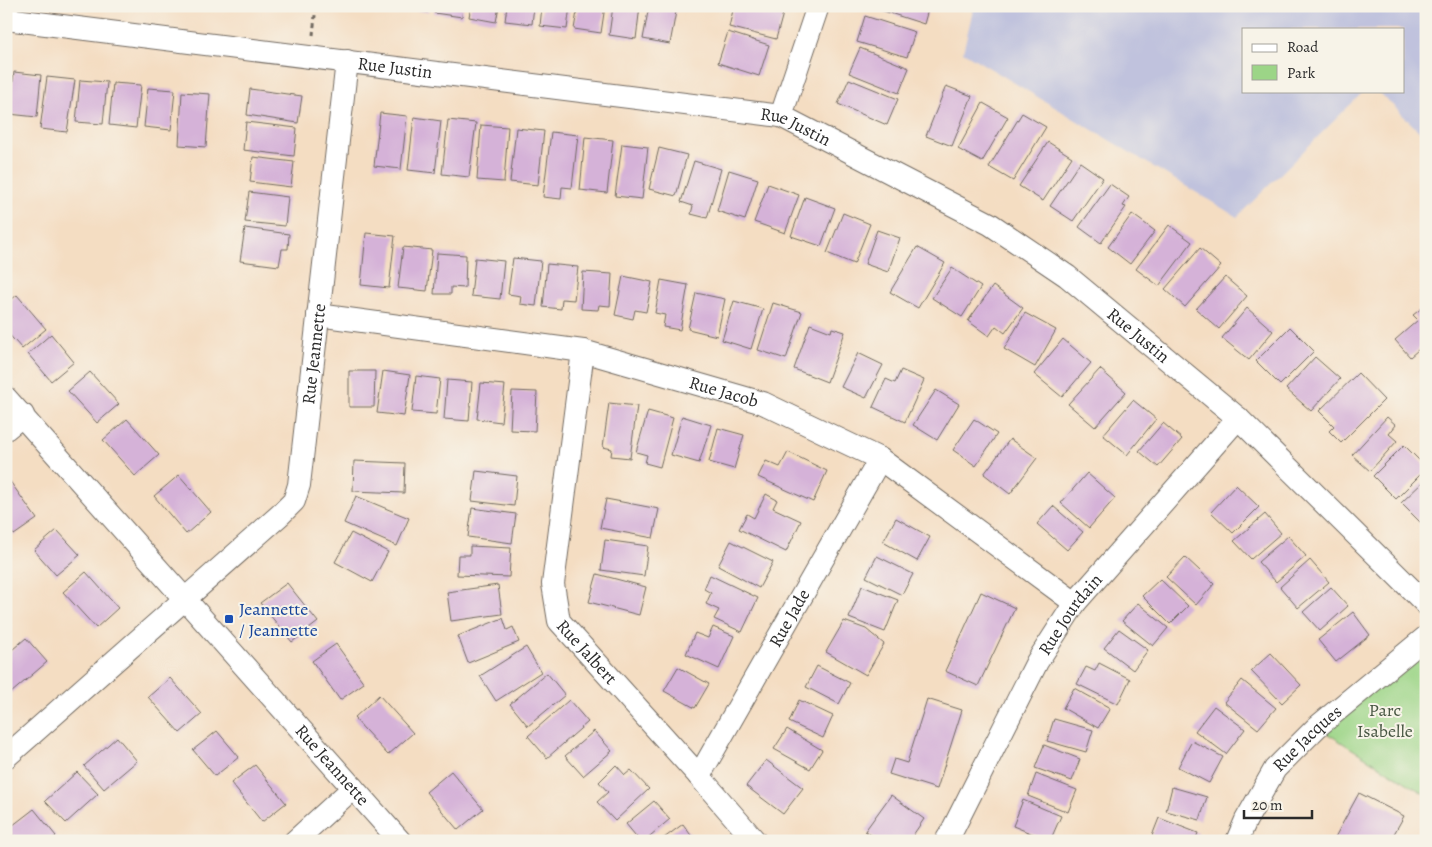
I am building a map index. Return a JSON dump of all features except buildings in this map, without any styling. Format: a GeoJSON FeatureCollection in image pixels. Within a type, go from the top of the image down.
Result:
{"type":"FeatureCollection","features":[{"type":"Feature","properties":{"kind":"street"},"geometry":{"type":"LineString","coordinates":[[780,116],[818,6]]}},
{"type":"Feature","properties":{"kind":"street","name":"Rue Justin"},"geometry":{"type":"LineString","coordinates":[[6,19],[780,116],[990,224],[1067,276],[1238,418],[1426,604]]}},
{"type":"Feature","properties":{"kind":"street","name":"Rue Jeannette"},"geometry":{"type":"LineString","coordinates":[[6,757],[294,501],[299,484],[347,61]]}},
{"type":"Feature","properties":{"kind":"street","name":"Rue Jacob"},"geometry":{"type":"LineString","coordinates":[[318,315],[583,351],[763,403],[880,459],[1075,603]]}},
{"type":"Feature","properties":{"kind":"street","name":"Rue Jalbert"},"geometry":{"type":"LineString","coordinates":[[583,351],[553,584],[559,621],[755,841]]}},
{"type":"Feature","properties":{"kind":"street","name":"Rue Jeannette"},"geometry":{"type":"LineString","coordinates":[[6,398],[14,422],[185,599],[400,841]]}},
{"type":"Feature","properties":{"kind":"street","name":"Rue Jourdain"},"geometry":{"type":"LineString","coordinates":[[946,841],[954,829],[1037,662],[1075,603],[1238,418]]}},
{"type":"Feature","properties":{"kind":"street","name":"Rue Jade"},"geometry":{"type":"LineString","coordinates":[[699,776],[880,459]]}},
{"type":"Feature","properties":{"kind":"street","name":"Rue Jacques"},"geometry":{"type":"LineString","coordinates":[[1237,841],[1246,820],[1275,769],[1317,727],[1426,636]]}},
{"type":"Feature","properties":{"kind":"street"},"geometry":{"type":"LineString","coordinates":[[295,841],[353,788]]}},
{"type":"Feature","properties":{"kind":"path"},"geometry":{"type":"LineString","coordinates":[[311,56],[316,6]]}},
{"type":"Feature","properties":{"kind":"shaded area"},"geometry":{"type":"Polygon","coordinates":[[[974,6],[1426,6],[1426,138],[1379,92],[1404,92],[1404,28],[1242,28],[1242,92],[1363,92],[1237,217],[963,52],[974,6]]]}},
{"type":"Feature","properties":{"kind":"green space","name":"Parc Isabelle"},"geometry":{"type":"Polygon","coordinates":[[[1426,629],[1426,795],[1317,727],[1426,629]]]}},
{"type":"Feature","properties":{"kind":"place","name":"Jeannette / Jeannette"},"geometry":{"type":"Point","coordinates":[229,619]}}]}
